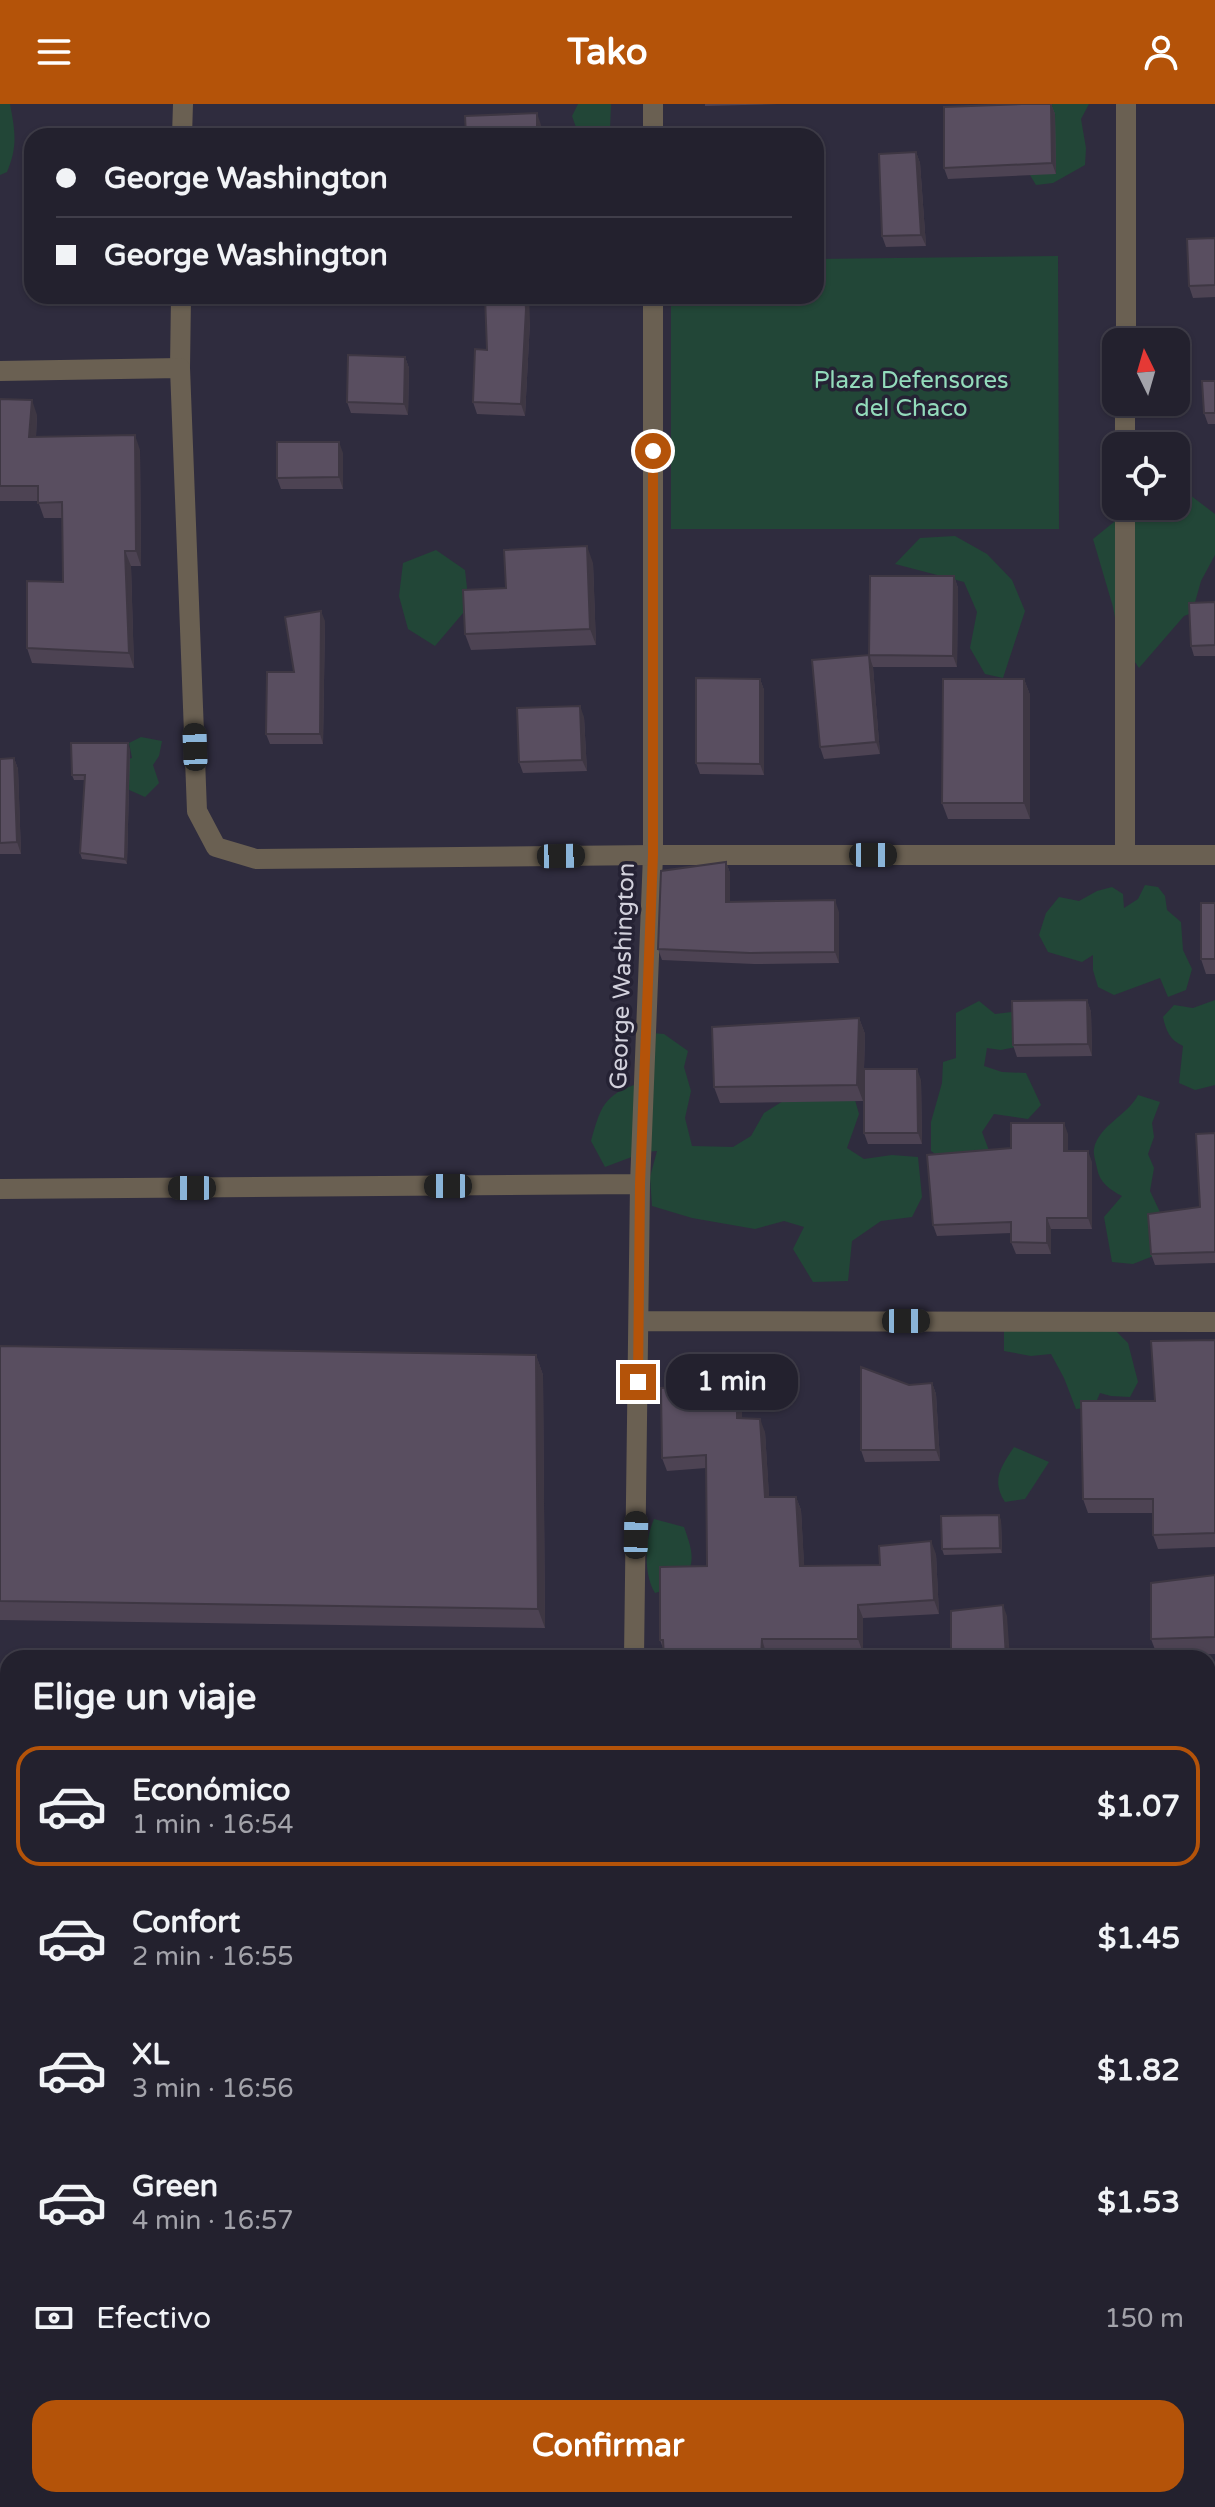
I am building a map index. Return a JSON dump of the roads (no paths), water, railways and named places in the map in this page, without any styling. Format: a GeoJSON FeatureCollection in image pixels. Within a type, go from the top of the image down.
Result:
{"type":"FeatureCollection","features":[{"type":"Feature","properties":{"kind":"street"},"geometry":{"type":"LineString","coordinates":[[182,128],[183,104]]}},
{"type":"Feature","properties":{"kind":"street"},"geometry":{"type":"LineString","coordinates":[[653,104],[653,128]]}},
{"type":"Feature","properties":{"kind":"street"},"geometry":{"type":"LineString","coordinates":[[1126,104],[1126,328]]}},
{"type":"Feature","properties":{"kind":"street"},"geometry":{"type":"LineString","coordinates":[[181,304],[180,368],[197,811],[216,847],[256,859],[1215,855]]}},
{"type":"Feature","properties":{"kind":"street","name":"George Washington"},"geometry":{"type":"LineString","coordinates":[[634,1650],[640,1184],[653,855],[653,304]]}},
{"type":"Feature","properties":{"kind":"street"},"geometry":{"type":"LineString","coordinates":[[0,371],[180,368]]}},
{"type":"Feature","properties":{"kind":"street"},"geometry":{"type":"LineString","coordinates":[[1125,520],[1125,855]]}},
{"type":"Feature","properties":{"kind":"street"},"geometry":{"type":"LineString","coordinates":[[0,1189],[640,1184]]}},
{"type":"Feature","properties":{"kind":"street"},"geometry":{"type":"LineString","coordinates":[[639,1321],[1215,1322]]}},
{"type":"Feature","properties":{"kind":"park label","name":"Plaza Defensores del Chaco"},"geometry":{"type":"Point","coordinates":[911,394]}}]}
